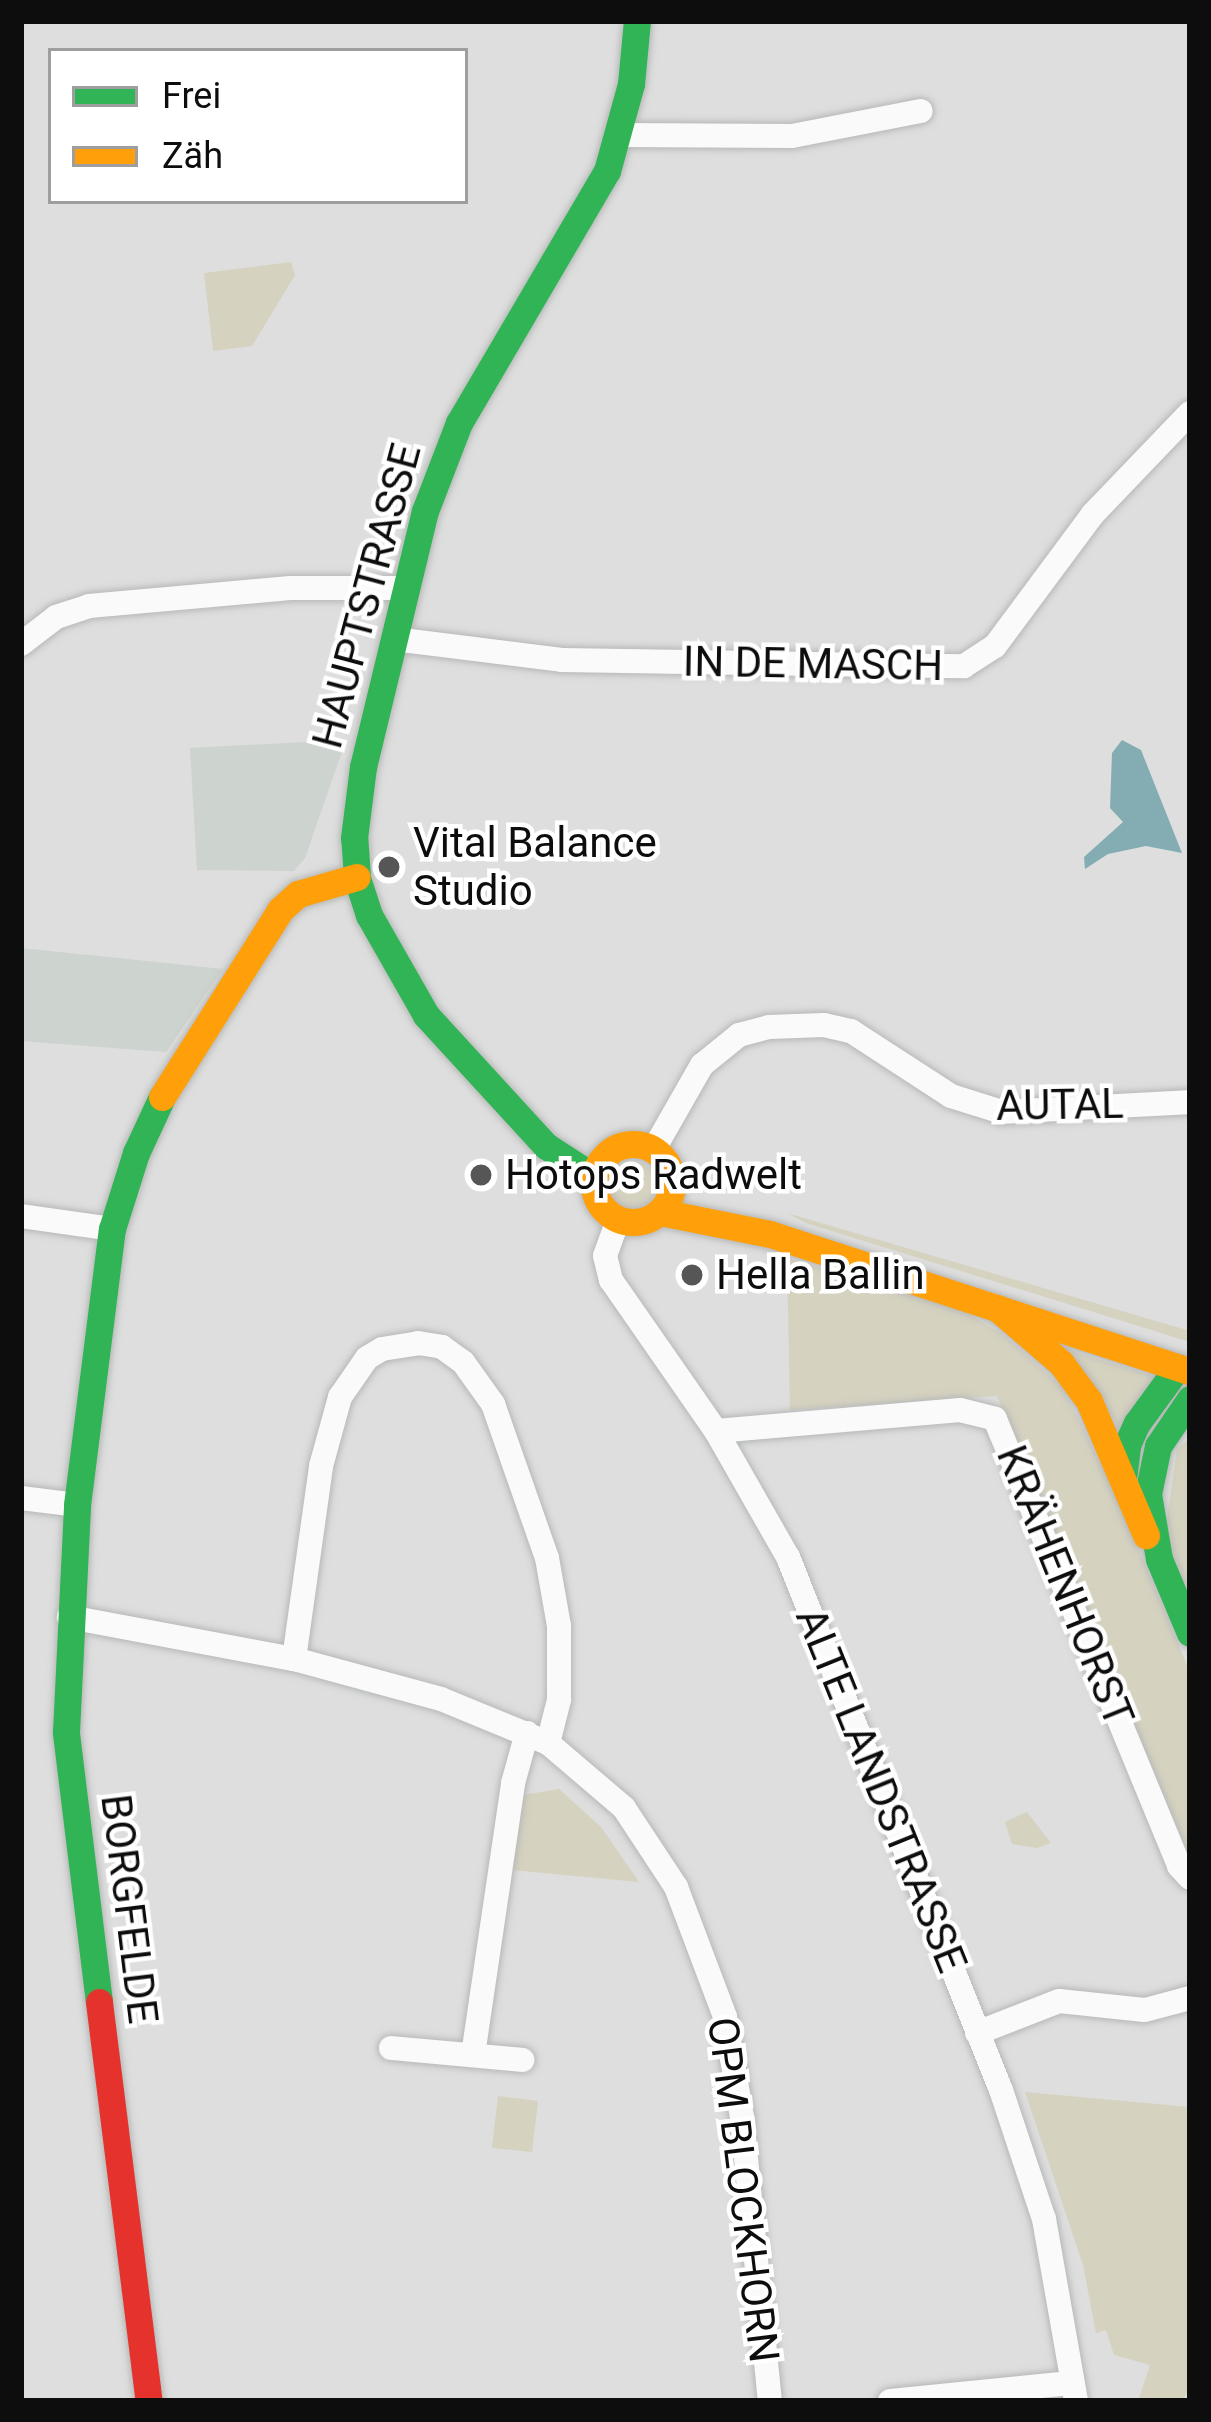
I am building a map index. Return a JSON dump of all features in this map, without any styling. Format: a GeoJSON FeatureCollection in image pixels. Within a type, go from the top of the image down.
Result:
{"type":"FeatureCollection","features":[{"type":"Feature","properties":{"kind":"main road","name":"HAUPTSTRASSE"},"geometry":{"type":"LineString","coordinates":[[618,1220],[598,1202],[601,1165],[546,1146],[426,1015],[387,954],[357,877],[354,838],[363,767],[425,511],[459,423],[589,209],[620,136],[637,21]]}},
{"type":"Feature","properties":{"kind":"main road","name":"BORGFELDE"},"geometry":{"type":"LineString","coordinates":[[149,2401],[66,1732],[77,1505],[112,1229],[136,1153],[175,1070],[280,910],[298,894],[357,877]]}},
{"type":"Feature","properties":{"kind":"main road"},"geometry":{"type":"LineString","coordinates":[[601,1165],[630,1144],[654,1150],[668,1165],[672,1185],[660,1212],[643,1222],[618,1220]]}},
{"type":"Feature","properties":{"kind":"main road"},"geometry":{"type":"LineString","coordinates":[[672,1185],[770,1234]]}},
{"type":"Feature","properties":{"kind":"main road"},"geometry":{"type":"LineString","coordinates":[[660,1212],[770,1234],[1184,1369],[1127,1444],[1123,1479]]}},
{"type":"Feature","properties":{"kind":"main road"},"geometry":{"type":"LineString","coordinates":[[998,1309],[1044,1346],[1076,1383],[1160,1558],[1190,1633]]}},
{"type":"Feature","properties":{"kind":"main road"},"geometry":{"type":"LineString","coordinates":[[1160,1558],[1149,1518],[1151,1468],[1166,1430],[1190,1400]]}},
{"type":"Feature","properties":{"kind":"street"},"geometry":{"type":"LineString","coordinates":[[620,136],[792,136],[921,111]]}},
{"type":"Feature","properties":{"kind":"street","name":"IN DE MASCH"},"geometry":{"type":"LineString","coordinates":[[394,639],[562,660],[964,666],[995,646],[1093,514],[1190,413]]}},
{"type":"Feature","properties":{"kind":"street"},"geometry":{"type":"LineString","coordinates":[[21,644],[56,616],[89,606],[290,588],[405,588]]}},
{"type":"Feature","properties":{"kind":"street","name":"AUTAL"},"geometry":{"type":"LineString","coordinates":[[654,1150],[702,1065],[739,1035],[770,1027],[824,1025],[851,1031],[951,1096],[1002,1112],[1190,1102]]}},
{"type":"Feature","properties":{"kind":"street"},"geometry":{"type":"LineString","coordinates":[[21,1216],[112,1229]]}},
{"type":"Feature","properties":{"kind":"street","name":"ALTE LANDSTRASSE"},"geometry":{"type":"LineString","coordinates":[[618,1220],[604,1256],[610,1280],[716,1430],[788,1557],[977,2032],[1044,2219],[1074,2392]]}},
{"type":"Feature","properties":{"kind":"street"},"geometry":{"type":"LineString","coordinates":[[294,1659],[320,1466],[340,1397],[352,1374],[382,1349],[418,1343],[442,1347],[463,1362],[493,1404],[548,1558],[559,1627],[559,1700],[513,1783],[473,2055]]}},
{"type":"Feature","properties":{"kind":"street","name":"KRÄHENHORST"},"geometry":{"type":"LineString","coordinates":[[716,1430],[960,1410],[995,1420],[1179,1867],[1190,1878]]}},
{"type":"Feature","properties":{"kind":"street"},"geometry":{"type":"LineString","coordinates":[[21,1498],[77,1505]]}},
{"type":"Feature","properties":{"kind":"street","name":"OPM BLOCKHORN"},"geometry":{"type":"LineString","coordinates":[[69,1617],[294,1659],[441,1699],[537,1738],[594,1779],[644,1832],[676,1887],[712,1972],[742,2117],[770,2401]]}},
{"type":"Feature","properties":{"kind":"street"},"geometry":{"type":"LineString","coordinates":[[977,2032],[1059,2001],[1145,2010],[1190,1997]]}},
{"type":"Feature","properties":{"kind":"street"},"geometry":{"type":"LineString","coordinates":[[391,2048],[522,2060]]}},
{"type":"Feature","properties":{"kind":"street"},"geometry":{"type":"LineString","coordinates":[[890,2401],[1074,2392]]}},
{"type":"Feature","properties":{"kind":"shaded area"},"geometry":{"type":"Polygon","coordinates":[[[291,262],[295,275],[252,346],[213,351],[204,273],[291,262]]]}},
{"type":"Feature","properties":{"kind":"shaded area"},"geometry":{"type":"Polygon","coordinates":[[[346,740],[305,858],[294,871],[197,870],[190,748],[346,740]]]}},
{"type":"Feature","properties":{"kind":"shaded area"},"geometry":{"type":"Polygon","coordinates":[[[21,948],[223,969],[166,1052],[21,1041],[21,948]]]}},
{"type":"Feature","properties":{"kind":"shaded area"},"geometry":{"type":"Polygon","coordinates":[[[632,1161],[649,1168],[656,1185],[649,1202],[632,1209],[615,1202],[608,1185],[615,1168],[632,1161]]]}},
{"type":"Feature","properties":{"kind":"shaded area"},"geometry":{"type":"Polygon","coordinates":[[[787,1213],[1190,1331],[1190,1342],[806,1223],[787,1213]]]}},
{"type":"Feature","properties":{"kind":"shaded area"},"geometry":{"type":"Polygon","coordinates":[[[787,1258],[961,1310],[1001,1333],[1062,1387],[1113,1488],[1190,1672],[1190,1857],[997,1396],[790,1410],[787,1258]]]}},
{"type":"Feature","properties":{"kind":"shaded area"},"geometry":{"type":"Polygon","coordinates":[[[1071,1351],[1159,1378],[1123,1434],[1071,1351]]]}},
{"type":"Feature","properties":{"kind":"shaded area"},"geometry":{"type":"Polygon","coordinates":[[[1190,1438],[1190,1596],[1165,1533],[1177,1449],[1190,1438]]]}},
{"type":"Feature","properties":{"kind":"shaded area"},"geometry":{"type":"Polygon","coordinates":[[[559,1789],[601,1827],[639,1882],[512,1870],[523,1795],[559,1789]]]}},
{"type":"Feature","properties":{"kind":"shaded area"},"geometry":{"type":"Polygon","coordinates":[[[1027,1812],[1051,1843],[1037,1848],[1012,1844],[1005,1822],[1027,1812]]]}},
{"type":"Feature","properties":{"kind":"shaded area"},"geometry":{"type":"Polygon","coordinates":[[[1025,2092],[1190,2107],[1190,2385],[1183,2401],[1138,2401],[1150,2365],[1114,2355],[1106,2330],[1096,2333],[1083,2265],[1025,2092]]]}},
{"type":"Feature","properties":{"kind":"shaded area"},"geometry":{"type":"Polygon","coordinates":[[[498,2096],[538,2101],[532,2152],[492,2148],[498,2096]]]}},
{"type":"Feature","properties":{"kind":"water"},"geometry":{"type":"Polygon","coordinates":[[[1122,740],[1141,750],[1182,853],[1146,846],[1108,854],[1085,869],[1084,857],[1123,822],[1110,808],[1112,753],[1122,740]]]}},
{"type":"Feature","properties":{"kind":"traffic: fast"},"geometry":{"type":"LineString","coordinates":[[594,1177],[546,1146],[426,1015],[369,915],[357,877],[354,838],[363,767],[425,511],[459,423],[607,171],[631,84],[637,21]]}},
{"type":"Feature","properties":{"kind":"traffic: fast"},"geometry":{"type":"LineString","coordinates":[[99,2002],[66,1732],[77,1505],[112,1229],[136,1153],[162,1097]]}},
{"type":"Feature","properties":{"kind":"traffic: fast"},"geometry":{"type":"LineString","coordinates":[[1123,1479],[1127,1445],[1137,1423],[1178,1367]]}},
{"type":"Feature","properties":{"kind":"traffic: fast"},"geometry":{"type":"LineString","coordinates":[[1190,1399],[1158,1446],[1148,1494],[1159,1559],[1190,1633]]}},
{"type":"Feature","properties":{"kind":"traffic: slow"},"geometry":{"type":"LineString","coordinates":[[162,1097],[280,910],[298,894],[357,877]]}},
{"type":"Feature","properties":{"kind":"traffic: slow"},"geometry":{"type":"LineString","coordinates":[[633,1144],[661,1155],[672,1183],[661,1211],[633,1222],[605,1211],[594,1183],[605,1155],[633,1144]]}},
{"type":"Feature","properties":{"kind":"traffic: slow"},"geometry":{"type":"LineString","coordinates":[[660,1212],[770,1234],[1190,1371]]}},
{"type":"Feature","properties":{"kind":"traffic: slow"},"geometry":{"type":"LineString","coordinates":[[997,1308],[1061,1363],[1089,1401],[1146,1535]]}},
{"type":"Feature","properties":{"kind":"traffic: jam"},"geometry":{"type":"LineString","coordinates":[[99,2002],[149,2401]]}},
{"type":"Feature","properties":{"kind":"place","name":"Vital Balance Studio"},"geometry":{"type":"Point","coordinates":[389,867]}},
{"type":"Feature","properties":{"kind":"place","name":"Hotops Radwelt"},"geometry":{"type":"Point","coordinates":[481,1175]}},
{"type":"Feature","properties":{"kind":"place","name":"Hella Ballin"},"geometry":{"type":"Point","coordinates":[692,1275]}}]}
